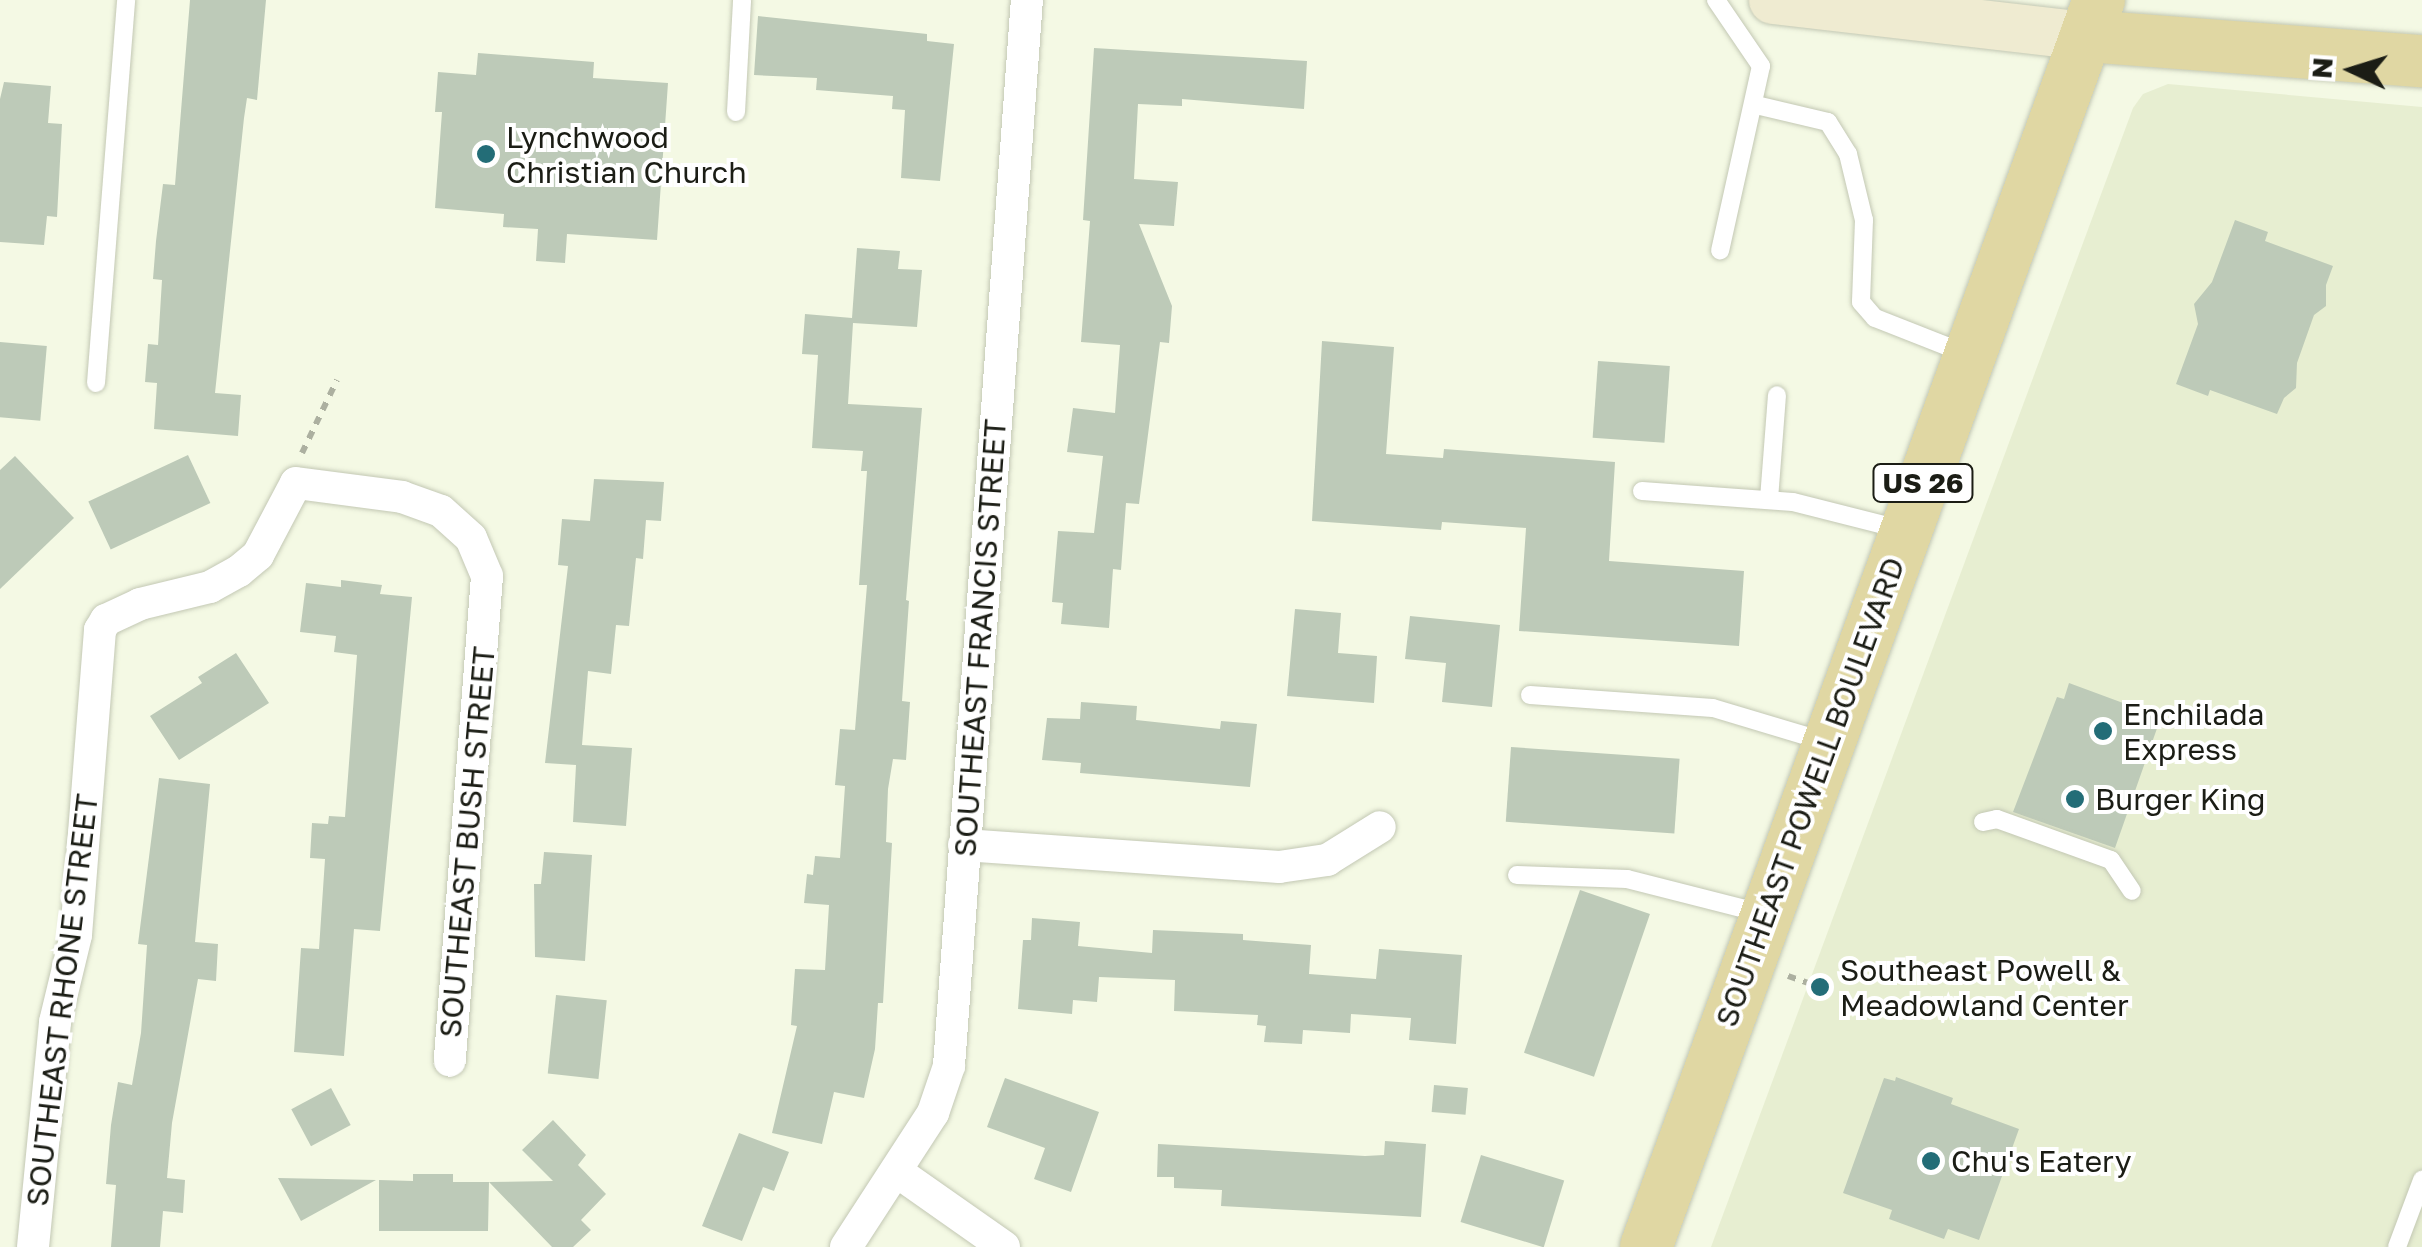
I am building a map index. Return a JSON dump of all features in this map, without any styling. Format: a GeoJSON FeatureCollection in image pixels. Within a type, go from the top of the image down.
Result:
{"type":"FeatureCollection","features":[{"type":"Feature","properties":{"kind":"main road"},"geometry":{"type":"LineString","coordinates":[[2093,18],[2422,61]]}},
{"type":"Feature","properties":{"kind":"main road","name":"SOUTHEAST POWELL BOULEVARD"},"geometry":{"type":"LineString","coordinates":[[1646,1247],[2093,18]]}},
{"type":"Feature","properties":{"kind":"street","name":"SOUTHEAST FRANCIS STREET"},"geometry":{"type":"LineString","coordinates":[[846,1247],[933,1113],[949,1066],[1027,0]]}},
{"type":"Feature","properties":{"kind":"street"},"geometry":{"type":"LineString","coordinates":[[1773,0],[2093,18]]}},
{"type":"Feature","properties":{"kind":"street","name":"SOUTHEAST BUSH STREET"},"geometry":{"type":"LineString","coordinates":[[296,483],[402,497],[441,511],[472,538],[487,576],[450,1060]]}},
{"type":"Feature","properties":{"kind":"street","name":"SOUTHEAST RHONE STREET"},"geometry":{"type":"LineString","coordinates":[[33,1247],[51,1052],[76,936],[100,630],[106,620],[140,604],[210,586],[240,571],[258,555],[296,483]]}},
{"type":"Feature","properties":{"kind":"street"},"geometry":{"type":"LineString","coordinates":[[964,845],[1279,867],[1327,860],[1380,827]]}},
{"type":"Feature","properties":{"kind":"street"},"geometry":{"type":"LineString","coordinates":[[896,1171],[1004,1247]]}},
{"type":"Feature","properties":{"kind":"lane"},"geometry":{"type":"LineString","coordinates":[[96,383],[126,0]]}},
{"type":"Feature","properties":{"kind":"lane"},"geometry":{"type":"LineString","coordinates":[[736,112],[742,0]]}},
{"type":"Feature","properties":{"kind":"lane"},"geometry":{"type":"LineString","coordinates":[[1716,0],[1752,47],[1761,66],[1756,106],[1720,251]]}},
{"type":"Feature","properties":{"kind":"lane"},"geometry":{"type":"LineString","coordinates":[[1756,106],[1828,122],[1848,154],[1864,220],[1861,302],[1876,318],[1970,356]]}},
{"type":"Feature","properties":{"kind":"lane"},"geometry":{"type":"LineString","coordinates":[[1770,499],[1778,395]]}},
{"type":"Feature","properties":{"kind":"lane"},"geometry":{"type":"LineString","coordinates":[[1642,491],[1770,499],[1905,531]]}},
{"type":"Feature","properties":{"kind":"lane"},"geometry":{"type":"LineString","coordinates":[[1530,695],[1714,708],[1827,742]]}},
{"type":"Feature","properties":{"kind":"lane"},"geometry":{"type":"LineString","coordinates":[[1983,822],[1997,819],[2111,860],[2132,891]]}},
{"type":"Feature","properties":{"kind":"lane"},"geometry":{"type":"LineString","coordinates":[[1517,875],[1626,879],[1766,915]]}},
{"type":"Feature","properties":{"kind":"lane"},"geometry":{"type":"LineString","coordinates":[[2397,1247],[2422,1180]]}},
{"type":"Feature","properties":{"kind":"path"},"geometry":{"type":"LineString","coordinates":[[296,483],[303,451],[338,380]]}},
{"type":"Feature","properties":{"kind":"shaded area"},"geometry":{"type":"Polygon","coordinates":[[[2168,84],[2422,107],[2422,1247],[1711,1247],[2133,108],[2143,94],[2168,84]]]}},
{"type":"Feature","properties":{"kind":"building"},"geometry":{"type":"Polygon","coordinates":[[[190,0],[266,0],[257,100],[247,98],[244,118],[215,393],[241,395],[238,436],[154,429],[157,383],[145,382],[148,344],[158,345],[162,280],[153,279],[156,241],[163,184],[175,185],[190,0]]]}},
{"type":"Feature","properties":{"kind":"building"},"geometry":{"type":"Polygon","coordinates":[[[758,16],[927,34],[927,41],[954,44],[940,181],[901,178],[905,110],[892,109],[893,96],[816,90],[817,78],[754,75],[758,16]]]}},
{"type":"Feature","properties":{"kind":"building"},"geometry":{"type":"Polygon","coordinates":[[[1094,48],[1307,61],[1304,109],[1182,99],[1182,106],[1138,104],[1134,179],[1178,182],[1174,226],[1139,224],[1172,306],[1169,343],[1160,342],[1139,504],[1126,503],[1121,570],[1113,569],[1109,628],[1061,624],[1063,603],[1052,602],[1058,531],[1094,533],[1103,456],[1067,452],[1073,408],[1115,413],[1120,345],[1081,342],[1090,221],[1083,220],[1094,48]]]}},
{"type":"Feature","properties":{"kind":"building","name":"Lynchwood Christian Church"},"geometry":{"type":"Polygon","coordinates":[[[478,53],[594,62],[593,78],[668,83],[657,240],[567,234],[565,263],[536,261],[538,229],[503,227],[504,214],[435,208],[442,112],[435,112],[438,72],[476,75],[478,53]]]}},
{"type":"Feature","properties":{"kind":"building"},"geometry":{"type":"Polygon","coordinates":[[[4,82],[51,86],[48,123],[62,124],[57,217],[47,216],[44,245],[0,242],[0,99],[4,82]]]}},
{"type":"Feature","properties":{"kind":"building"},"geometry":{"type":"Polygon","coordinates":[[[2235,220],[2268,232],[2265,241],[2333,266],[2326,285],[2326,306],[2314,315],[2297,363],[2296,388],[2284,398],[2277,414],[2210,390],[2208,396],[2176,384],[2198,324],[2194,304],[2212,282],[2235,220]]]}},
{"type":"Feature","properties":{"kind":"building"},"geometry":{"type":"Polygon","coordinates":[[[857,248],[900,251],[898,269],[922,270],[917,327],[853,323],[848,404],[922,408],[906,600],[909,601],[902,701],[910,702],[906,760],[893,759],[888,789],[886,842],[892,843],[883,1003],[878,1003],[875,1049],[864,1098],[834,1092],[822,1144],[772,1133],[797,1026],[791,1025],[795,969],[825,970],[829,905],[804,903],[807,874],[813,875],[815,856],[840,858],[845,786],[835,785],[840,729],[855,730],[867,585],[859,585],[867,471],[861,471],[863,451],[812,448],[818,355],[802,354],[805,314],[852,318],[857,248]]]}},
{"type":"Feature","properties":{"kind":"building"},"geometry":{"type":"Polygon","coordinates":[[[1322,341],[1394,347],[1386,454],[1443,458],[1444,449],[1615,462],[1609,561],[1744,571],[1739,646],[1519,631],[1526,528],[1442,522],[1441,530],[1312,521],[1322,341]]]}},
{"type":"Feature","properties":{"kind":"building"},"geometry":{"type":"Polygon","coordinates":[[[0,342],[47,346],[40,421],[0,417],[0,342]]]}},
{"type":"Feature","properties":{"kind":"building"},"geometry":{"type":"Polygon","coordinates":[[[1598,361],[1670,366],[1664,443],[1593,438],[1598,361]]]}},
{"type":"Feature","properties":{"kind":"building"},"geometry":{"type":"Polygon","coordinates":[[[188,455],[210,503],[111,550],[88,501],[188,455]]]}},
{"type":"Feature","properties":{"kind":"building"},"geometry":{"type":"Polygon","coordinates":[[[15,456],[74,518],[0,589],[0,470],[15,456]]]}},
{"type":"Feature","properties":{"kind":"building"},"geometry":{"type":"Polygon","coordinates":[[[594,479],[664,482],[661,521],[646,520],[643,559],[636,558],[629,626],[616,625],[611,674],[588,671],[582,745],[632,748],[626,826],[573,822],[576,765],[545,763],[568,566],[558,565],[562,519],[590,521],[594,479]]]}},
{"type":"Feature","properties":{"kind":"building"},"geometry":{"type":"Polygon","coordinates":[[[341,580],[382,585],[380,594],[412,597],[380,931],[354,929],[344,1056],[294,1052],[301,948],[319,949],[325,859],[310,858],[312,823],[328,824],[329,816],[345,817],[357,655],[334,652],[336,636],[300,632],[306,583],[341,587],[341,580]]]}},
{"type":"Feature","properties":{"kind":"building"},"geometry":{"type":"Polygon","coordinates":[[[1295,609],[1341,613],[1338,653],[1377,656],[1374,703],[1287,696],[1295,609]]]}},
{"type":"Feature","properties":{"kind":"building"},"geometry":{"type":"Polygon","coordinates":[[[1410,616],[1500,625],[1492,707],[1442,702],[1446,663],[1405,659],[1410,616]]]}},
{"type":"Feature","properties":{"kind":"building"},"geometry":{"type":"Polygon","coordinates":[[[236,653],[269,703],[179,760],[150,716],[202,683],[198,677],[236,653]]]}},
{"type":"Feature","properties":{"kind":"building"},"geometry":{"type":"Polygon","coordinates":[[[2069,683],[2161,717],[2115,848],[2013,812],[2057,697],[2064,699],[2069,683]]]}},
{"type":"Feature","properties":{"kind":"building"},"geometry":{"type":"Polygon","coordinates":[[[1081,702],[1137,706],[1136,720],[1220,729],[1221,721],[1257,724],[1250,787],[1080,773],[1081,763],[1042,760],[1047,718],[1080,719],[1081,702]]]}},
{"type":"Feature","properties":{"kind":"building"},"geometry":{"type":"Polygon","coordinates":[[[1511,747],[1680,759],[1674,834],[1506,822],[1511,747]]]}},
{"type":"Feature","properties":{"kind":"building"},"geometry":{"type":"Polygon","coordinates":[[[159,778],[210,784],[195,942],[218,944],[216,981],[198,979],[172,1123],[167,1178],[185,1180],[183,1213],[163,1211],[160,1247],[111,1247],[116,1185],[106,1184],[111,1125],[118,1082],[132,1085],[141,1033],[147,945],[138,944],[159,778]]]}},
{"type":"Feature","properties":{"kind":"building"},"geometry":{"type":"Polygon","coordinates":[[[544,852],[592,855],[585,961],[535,957],[534,884],[541,884],[544,852]]]}},
{"type":"Feature","properties":{"kind":"building"},"geometry":{"type":"Polygon","coordinates":[[[1580,890],[1650,914],[1594,1077],[1524,1053],[1580,890]]]}},
{"type":"Feature","properties":{"kind":"building"},"geometry":{"type":"Polygon","coordinates":[[[1032,918],[1080,922],[1078,946],[1152,953],[1153,930],[1243,934],[1243,940],[1311,945],[1309,974],[1376,979],[1379,949],[1462,955],[1456,1044],[1409,1040],[1411,1018],[1351,1014],[1350,1033],[1303,1030],[1302,1044],[1264,1042],[1266,1026],[1257,1025],[1258,1015],[1174,1011],[1175,980],[1099,977],[1097,1002],[1073,1000],[1072,1014],[1018,1009],[1023,940],[1031,940],[1032,918]]]}},
{"type":"Feature","properties":{"kind":"building"},"geometry":{"type":"Polygon","coordinates":[[[556,995],[607,1000],[598,1079],[548,1074],[556,995]]]}},
{"type":"Feature","properties":{"kind":"building","name":"Chu's Eatery"},"geometry":{"type":"Polygon","coordinates":[[[1896,1077],[1953,1098],[1951,1104],[2019,1129],[1979,1240],[1948,1229],[1944,1239],[1889,1219],[1892,1210],[1843,1193],[1884,1078],[1895,1081],[1896,1077]]]}},
{"type":"Feature","properties":{"kind":"building"},"geometry":{"type":"Polygon","coordinates":[[[1005,1078],[1099,1112],[1071,1192],[1034,1179],[1045,1148],[987,1127],[1005,1078]]]}},
{"type":"Feature","properties":{"kind":"building"},"geometry":{"type":"Polygon","coordinates":[[[1434,1085],[1468,1088],[1466,1115],[1432,1112],[1434,1085]]]}},
{"type":"Feature","properties":{"kind":"building"},"geometry":{"type":"Polygon","coordinates":[[[331,1088],[351,1125],[311,1146],[291,1109],[331,1088]]]}},
{"type":"Feature","properties":{"kind":"building"},"geometry":{"type":"Polygon","coordinates":[[[553,1120],[586,1155],[578,1165],[606,1194],[581,1220],[591,1230],[573,1247],[552,1247],[489,1182],[553,1181],[522,1150],[553,1120]]]}},
{"type":"Feature","properties":{"kind":"building"},"geometry":{"type":"Polygon","coordinates":[[[739,1133],[789,1152],[774,1191],[763,1187],[742,1241],[702,1226],[739,1133]]]}},
{"type":"Feature","properties":{"kind":"building"},"geometry":{"type":"Polygon","coordinates":[[[1385,1141],[1426,1144],[1421,1217],[1221,1206],[1222,1190],[1174,1188],[1174,1177],[1157,1177],[1158,1144],[1365,1156],[1384,1155],[1385,1141]]]}},
{"type":"Feature","properties":{"kind":"building"},"geometry":{"type":"Polygon","coordinates":[[[1481,1155],[1564,1180],[1544,1247],[1461,1222],[1481,1155]]]}},
{"type":"Feature","properties":{"kind":"building"},"geometry":{"type":"Polygon","coordinates":[[[413,1174],[453,1174],[453,1182],[489,1182],[488,1231],[379,1231],[379,1180],[413,1181],[413,1174]]]}},
{"type":"Feature","properties":{"kind":"building"},"geometry":{"type":"Polygon","coordinates":[[[278,1178],[376,1180],[301,1221],[278,1178]]]}},
{"type":"Feature","properties":{"kind":"place","name":"Lynchwood Christian Church"},"geometry":{"type":"Point","coordinates":[486,154]}},
{"type":"Feature","properties":{"kind":"place","name":"Enchilada Express"},"geometry":{"type":"Point","coordinates":[2103,731]}},
{"type":"Feature","properties":{"kind":"place","name":"Burger King"},"geometry":{"type":"Point","coordinates":[2075,799]}},
{"type":"Feature","properties":{"kind":"place","name":"Southeast Powell & Meadowland Center"},"geometry":{"type":"Point","coordinates":[1820,987]}},
{"type":"Feature","properties":{"kind":"place","name":"Chu's Eatery"},"geometry":{"type":"Point","coordinates":[1931,1161]}}]}
